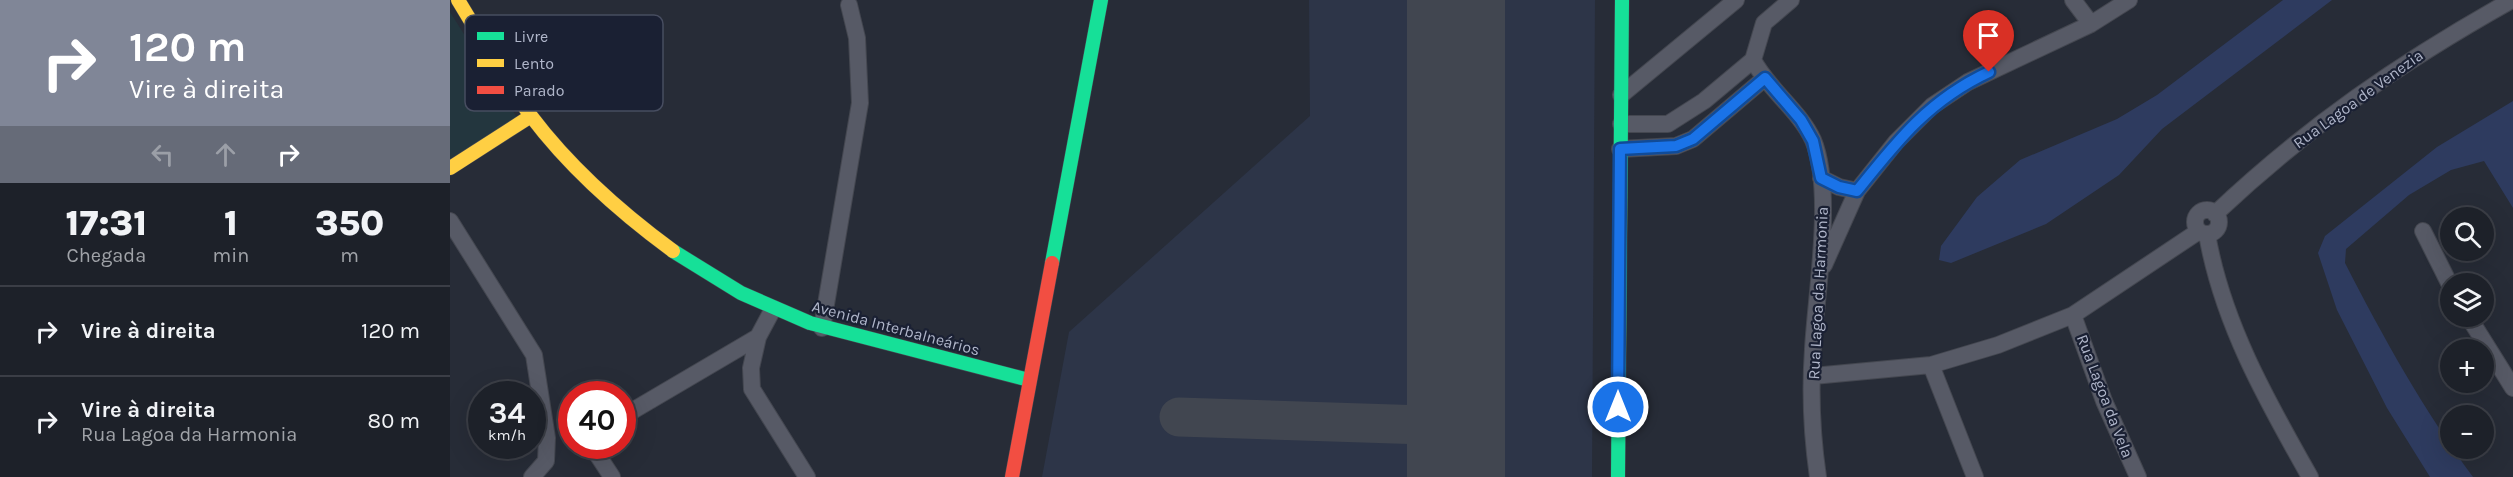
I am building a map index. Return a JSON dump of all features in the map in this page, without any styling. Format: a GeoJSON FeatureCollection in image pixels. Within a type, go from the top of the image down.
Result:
{"type":"FeatureCollection","features":[{"type":"Feature","properties":{"kind":"street","name":"Avenida Interbalneários"},"geometry":{"type":"LineString","coordinates":[[458,0],[467,15]]}},
{"type":"Feature","properties":{"kind":"street"},"geometry":{"type":"LineString","coordinates":[[1012,477],[1024,380],[1088,0]]}},
{"type":"Feature","properties":{"kind":"street"},"geometry":{"type":"LineString","coordinates":[[1001,477],[1024,380],[1101,0]]}},
{"type":"Feature","properties":{"kind":"street"},"geometry":{"type":"LineString","coordinates":[[1618,477],[1622,0]]}},
{"type":"Feature","properties":{"kind":"street"},"geometry":{"type":"LineString","coordinates":[[1621,95],[1736,0]]}},
{"type":"Feature","properties":{"kind":"street"},"geometry":{"type":"LineString","coordinates":[[1621,124],[1668,124],[1704,101],[1754,60],[1764,23],[1791,0]]}},
{"type":"Feature","properties":{"kind":"street"},"geometry":{"type":"LineString","coordinates":[[2073,0],[2091,24]]}},
{"type":"Feature","properties":{"kind":"street"},"geometry":{"type":"LineString","coordinates":[[1819,277],[1857,191],[1896,142],[1932,106],[1968,82],[2091,24],[2129,0]]}},
{"type":"Feature","properties":{"kind":"street","name":"Rua Lagoa de Venezia"},"geometry":{"type":"LineString","coordinates":[[2203,233],[2218,226],[2215,214],[2251,179],[2328,117],[2391,71],[2512,0]]}},
{"type":"Feature","properties":{"kind":"street"},"geometry":{"type":"LineString","coordinates":[[822,328],[860,103],[857,38],[849,5]]}},
{"type":"Feature","properties":{"kind":"street","name":"Rua Lagoa da Harmonia"},"geometry":{"type":"LineString","coordinates":[[1754,60],[1765,78],[1801,120],[1813,141],[1821,178],[1819,277],[1813,376],[1814,450],[1818,477]]}},
{"type":"Feature","properties":{"kind":"street"},"geometry":{"type":"LineString","coordinates":[[1620,149],[1676,146],[1693,139],[1765,78]]}},
{"type":"Feature","properties":{"kind":"street"},"geometry":{"type":"LineString","coordinates":[[1704,101],[1717,118]]}},
{"type":"Feature","properties":{"kind":"street","name":"Avenida Interbalneários"},"geometry":{"type":"LineString","coordinates":[[528,111],[583,175],[628,218],[724,282],[773,309],[822,328],[1024,380]]}},
{"type":"Feature","properties":{"kind":"street"},"geometry":{"type":"LineString","coordinates":[[450,168],[531,116]]}},
{"type":"Feature","properties":{"kind":"street"},"geometry":{"type":"LineString","coordinates":[[1668,124],[1676,146]]}},
{"type":"Feature","properties":{"kind":"street"},"geometry":{"type":"LineString","coordinates":[[1821,178],[1839,187],[1857,191]]}},
{"type":"Feature","properties":{"kind":"street"},"geometry":{"type":"LineString","coordinates":[[450,221],[534,355],[547,438],[546,461],[532,477]]}},
{"type":"Feature","properties":{"kind":"street"},"geometry":{"type":"LineString","coordinates":[[2423,231],[2444,273]]}},
{"type":"Feature","properties":{"kind":"street"},"geometry":{"type":"LineString","coordinates":[[1813,376],[1931,365],[1998,345],[2073,315],[2203,233],[2232,322],[2265,397],[2310,477]]}},
{"type":"Feature","properties":{"kind":"street"},"geometry":{"type":"LineString","coordinates":[[773,309],[758,337],[751,368],[752,389],[807,477]]}},
{"type":"Feature","properties":{"kind":"street","name":"Rua Lagoa da Vela"},"geometry":{"type":"LineString","coordinates":[[2073,315],[2104,401],[2138,477]]}},
{"type":"Feature","properties":{"kind":"street"},"geometry":{"type":"LineString","coordinates":[[2475,327],[2513,388]]}},
{"type":"Feature","properties":{"kind":"street"},"geometry":{"type":"LineString","coordinates":[[636,409],[758,337]]}},
{"type":"Feature","properties":{"kind":"street"},"geometry":{"type":"LineString","coordinates":[[1931,365],[1976,477]]}},
{"type":"Feature","properties":{"kind":"street"},"geometry":{"type":"LineString","coordinates":[[600,459],[612,477]]}},
{"type":"Feature","properties":{"kind":"shaded area"},"geometry":{"type":"Polygon","coordinates":[[[1309,0],[1595,0],[1592,477],[1042,477],[1069,332],[1310,116],[1309,0]]]}},
{"type":"Feature","properties":{"kind":"shaded area"},"geometry":{"type":"Polygon","coordinates":[[[450,12],[465,36],[465,111],[513,111],[518,119],[450,159],[450,12]]]}},
{"type":"Feature","properties":{"kind":"water"},"geometry":{"type":"Polygon","coordinates":[[[2283,0],[2332,0],[2162,129],[2119,175],[2046,224],[1951,263],[1939,260],[1941,246],[1977,197],[2020,160],[2117,119],[2157,95],[2283,0]]]}},
{"type":"Feature","properties":{"kind":"water"},"geometry":{"type":"Polygon","coordinates":[[[2513,101],[2513,208],[2484,161],[2451,170],[2409,195],[2346,249],[2345,263],[2389,346],[2440,430],[2440,459],[2460,459],[2473,477],[2430,477],[2387,408],[2337,310],[2318,253],[2325,236],[2437,147],[2513,101]]]}},
{"type":"Feature","properties":{"kind":"taxiway"},"geometry":{"type":"LineString","coordinates":[[1179,417],[1456,426]]}},
{"type":"Feature","properties":{"kind":"runway"},"geometry":{"type":"LineString","coordinates":[[1456,0],[1456,477]]}},
{"type":"Feature","properties":{"kind":"traffic: fast"},"geometry":{"type":"LineString","coordinates":[[1052,263],[1101,0]]}},
{"type":"Feature","properties":{"kind":"traffic: fast"},"geometry":{"type":"LineString","coordinates":[[1618,477],[1622,0]]}},
{"type":"Feature","properties":{"kind":"traffic: fast"},"geometry":{"type":"LineString","coordinates":[[673,251],[741,293],[810,323],[1029,380]]}},
{"type":"Feature","properties":{"kind":"traffic: slow"},"geometry":{"type":"LineString","coordinates":[[458,0],[467,15]]}},
{"type":"Feature","properties":{"kind":"traffic: slow"},"geometry":{"type":"LineString","coordinates":[[528,111],[546,135],[597,189],[673,251]]}},
{"type":"Feature","properties":{"kind":"traffic: slow"},"geometry":{"type":"LineString","coordinates":[[450,168],[531,116]]}},
{"type":"Feature","properties":{"kind":"traffic: jam"},"geometry":{"type":"LineString","coordinates":[[1012,477],[1052,263]]}},
{"type":"Feature","properties":{"kind":"route"},"geometry":{"type":"LineString","coordinates":[[1618,407],[1620,149],[1676,146],[1693,139],[1765,78],[1801,120],[1813,141],[1821,178],[1839,187],[1857,191],[1896,142],[1932,106],[1968,82],[1989,72]]}}]}
